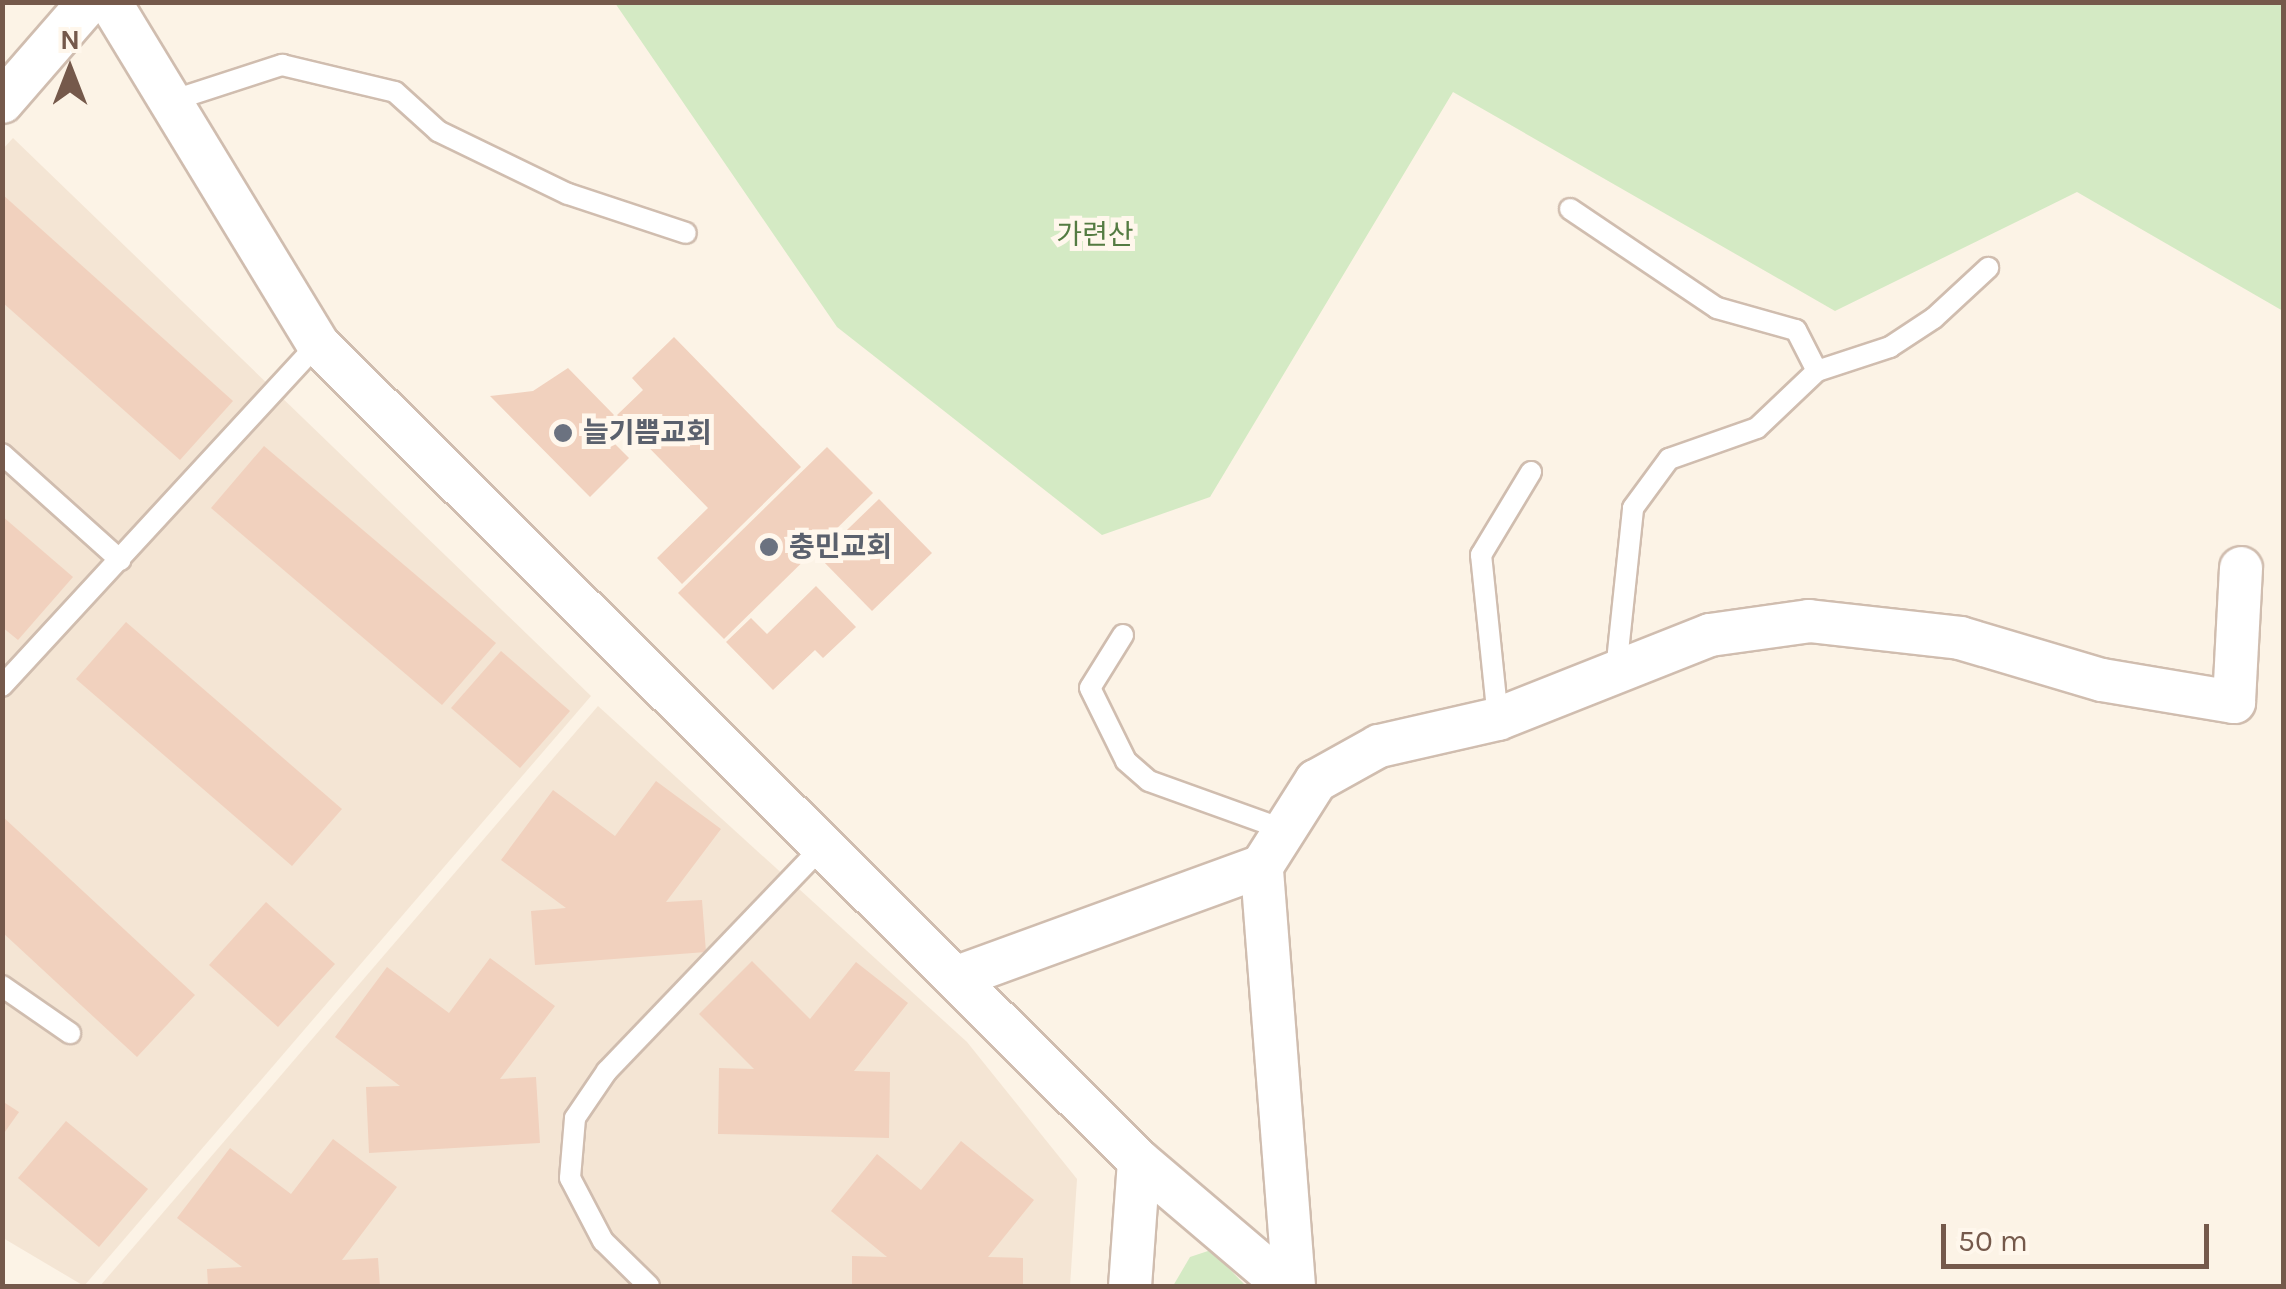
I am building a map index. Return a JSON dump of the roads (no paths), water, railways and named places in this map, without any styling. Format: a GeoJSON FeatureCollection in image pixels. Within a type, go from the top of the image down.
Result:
{"type":"FeatureCollection","features":[{"type":"Feature","properties":{"kind":"street"},"geometry":{"type":"LineString","coordinates":[[2,102],[89,2]]}},
{"type":"Feature","properties":{"kind":"street"},"geometry":{"type":"LineString","coordinates":[[110,2],[174,100],[318,344],[821,848],[960,976],[1139,1161],[1286,1286]]}},
{"type":"Feature","properties":{"kind":"street"},"geometry":{"type":"LineString","coordinates":[[960,976],[1272,848],[1316,781],[1379,746],[1498,720],[1710,635],[1809,622],[1960,638],[2102,680],[2234,702],[2240,568]]}},
{"type":"Feature","properties":{"kind":"street"},"geometry":{"type":"LineString","coordinates":[[1272,848],[1294,1286]]}},
{"type":"Feature","properties":{"kind":"street"},"geometry":{"type":"LineString","coordinates":[[1130,1286],[1139,1161]]}},
{"type":"Feature","properties":{"kind":"lane"},"geometry":{"type":"LineString","coordinates":[[174,100],[282,65],[394,92],[438,131],[552,186],[686,233]]}},
{"type":"Feature","properties":{"kind":"lane"},"geometry":{"type":"LineString","coordinates":[[1570,209],[1717,308],[1796,330],[1817,371]]}},
{"type":"Feature","properties":{"kind":"lane"},"geometry":{"type":"LineString","coordinates":[[1616,671],[1633,508],[1668,459],[1757,428],[1817,371],[1890,347],[1934,318],[1988,268]]}},
{"type":"Feature","properties":{"kind":"lane"},"geometry":{"type":"LineString","coordinates":[[2,686],[318,344]]}},
{"type":"Feature","properties":{"kind":"lane"},"geometry":{"type":"LineString","coordinates":[[2,454],[120,560]]}},
{"type":"Feature","properties":{"kind":"lane"},"geometry":{"type":"LineString","coordinates":[[1498,720],[1481,556],[1531,472]]}},
{"type":"Feature","properties":{"kind":"lane"},"geometry":{"type":"LineString","coordinates":[[1123,635],[1090,688],[1126,761],[1150,781],[1272,848]]}},
{"type":"Feature","properties":{"kind":"lane"},"geometry":{"type":"LineString","coordinates":[[649,1286],[603,1240],[570,1178],[574,1118],[608,1071],[821,848]]}},
{"type":"Feature","properties":{"kind":"lane"},"geometry":{"type":"LineString","coordinates":[[2,986],[70,1032]]}},
{"type":"Feature","properties":{"kind":"place","name":"늘기쁨교회"},"geometry":{"type":"Point","coordinates":[563,433]}},
{"type":"Feature","properties":{"kind":"place","name":"충민교회"},"geometry":{"type":"Point","coordinates":[769,547]}},
{"type":"Feature","properties":{"kind":"park label","name":"가련산"},"geometry":{"type":"Point","coordinates":[1095,235]}}]}
